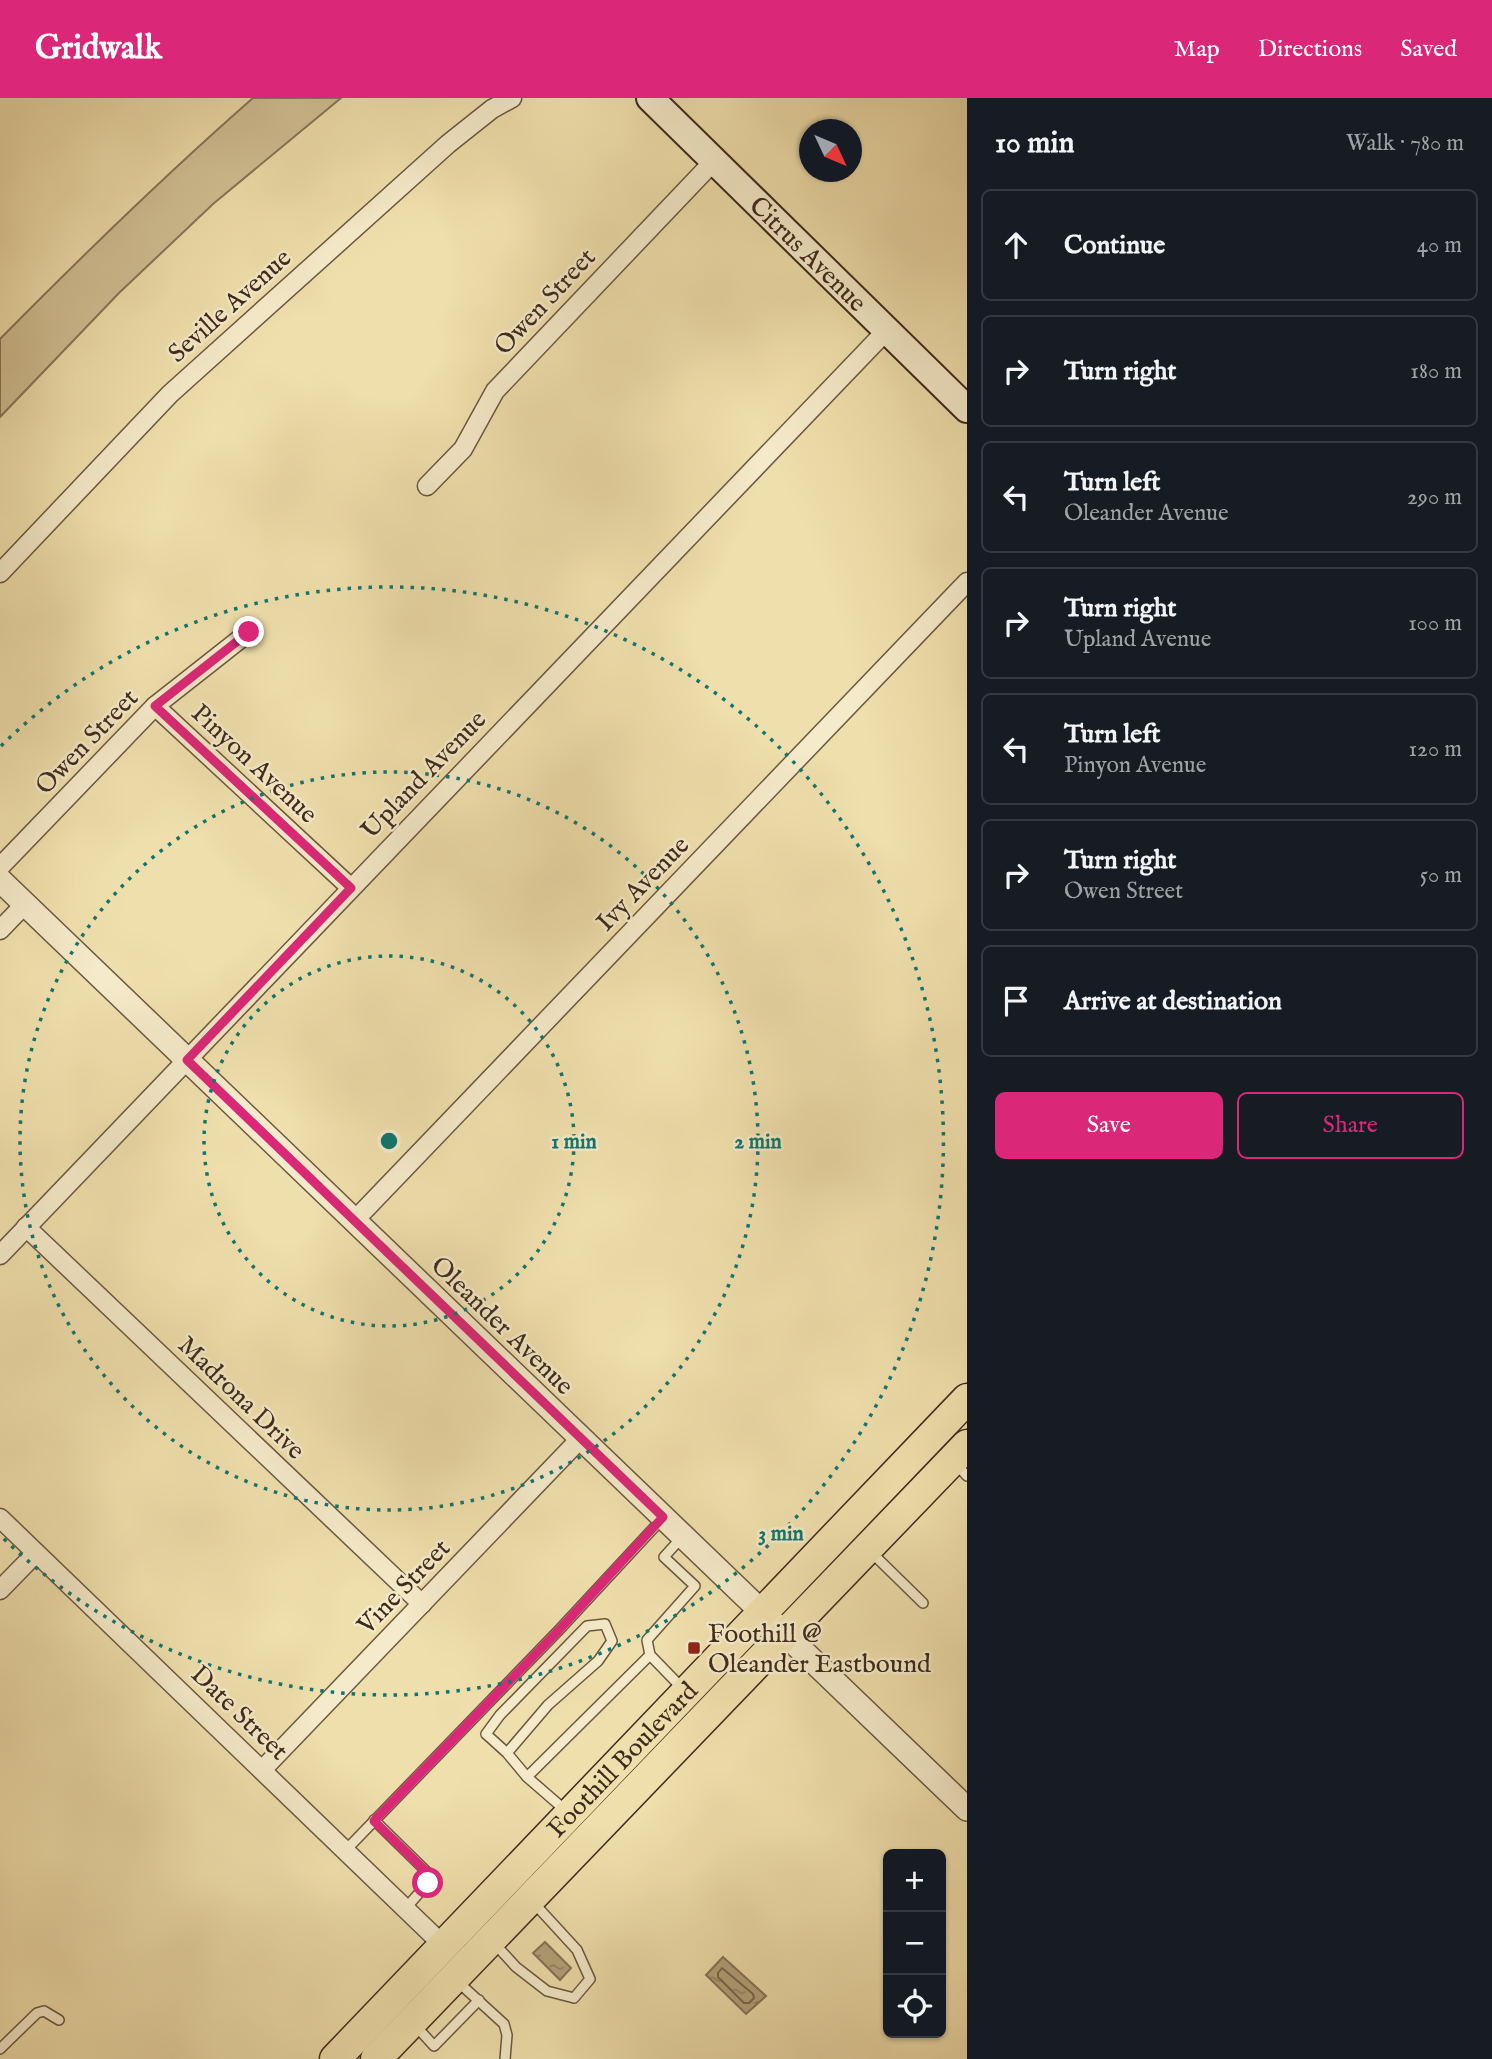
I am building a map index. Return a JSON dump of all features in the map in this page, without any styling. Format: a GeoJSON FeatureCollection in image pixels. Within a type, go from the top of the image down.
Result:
{"type":"FeatureCollection","features":[{"type":"Feature","properties":{"kind":"main road","name":"Citrus Avenue"},"geometry":{"type":"LineString","coordinates":[[650,98],[967,409]]}},
{"type":"Feature","properties":{"kind":"main road","name":"Foothill Boulevard"},"geometry":{"type":"LineString","coordinates":[[335,2059],[967,1399]]}},
{"type":"Feature","properties":{"kind":"main road","name":"Foothill Boulevard"},"geometry":{"type":"LineString","coordinates":[[376,2059],[867,1548],[964,1455]]}},
{"type":"Feature","properties":{"kind":"street","name":"Seville Avenue"},"geometry":{"type":"LineString","coordinates":[[0,573],[190,375],[448,144],[480,118],[512,98]]}},
{"type":"Feature","properties":{"kind":"street","name":"Owen Street"},"geometry":{"type":"LineString","coordinates":[[427,486],[463,449],[495,391],[713,162]]}},
{"type":"Feature","properties":{"kind":"street","name":"Upland Avenue"},"geometry":{"type":"LineString","coordinates":[[0,1255],[886,331]]}},
{"type":"Feature","properties":{"kind":"street","name":"Ivy Avenue"},"geometry":{"type":"LineString","coordinates":[[354,1221],[967,582]]}},
{"type":"Feature","properties":{"kind":"street","name":"Owen Street"},"geometry":{"type":"LineString","coordinates":[[0,867],[155,706],[249,632]]}},
{"type":"Feature","properties":{"kind":"street","name":"Pinyon Avenue"},"geometry":{"type":"LineString","coordinates":[[155,706],[351,888]]}},
{"type":"Feature","properties":{"kind":"street","name":"Oleander Avenue"},"geometry":{"type":"LineString","coordinates":[[0,880],[967,1810]]}},
{"type":"Feature","properties":{"kind":"street"},"geometry":{"type":"LineString","coordinates":[[0,930],[25,904]]}},
{"type":"Feature","properties":{"kind":"street","name":"Madrona Drive"},"geometry":{"type":"LineString","coordinates":[[26,1227],[422,1604]]}},
{"type":"Feature","properties":{"kind":"street","name":"Vine Street"},"geometry":{"type":"LineString","coordinates":[[262,1770],[581,1438]]}},
{"type":"Feature","properties":{"kind":"street","name":"Date Street"},"geometry":{"type":"LineString","coordinates":[[0,1518],[443,1945]]}},
{"type":"Feature","properties":{"kind":"street"},"geometry":{"type":"LineString","coordinates":[[0,1590],[36,1553]]}},
{"type":"Feature","properties":{"kind":"lane"},"geometry":{"type":"LineString","coordinates":[[344,1852],[559,1630],[663,1517]]}},
{"type":"Feature","properties":{"kind":"lane"},"geometry":{"type":"LineString","coordinates":[[683,1536],[664,1557],[695,1586],[647,1640],[650,1655],[687,1693]]}},
{"type":"Feature","properties":{"kind":"lane"},"geometry":{"type":"LineString","coordinates":[[867,1548],[923,1603]]}},
{"type":"Feature","properties":{"kind":"lane"},"geometry":{"type":"LineString","coordinates":[[507,1753],[548,1705],[598,1661],[612,1641],[605,1624],[587,1626],[500,1714],[486,1734],[527,1777],[569,1814]]}},
{"type":"Feature","properties":{"kind":"lane"},"geometry":{"type":"LineString","coordinates":[[527,1777],[650,1655]]}},
{"type":"Feature","properties":{"kind":"lane"},"geometry":{"type":"LineString","coordinates":[[374,1821],[429,1874],[428,1883],[405,1909]]}},
{"type":"Feature","properties":{"kind":"lane"},"geometry":{"type":"LineString","coordinates":[[491,1939],[516,1967],[547,1991],[574,1998],[590,1979],[578,1950],[530,1898]]}},
{"type":"Feature","properties":{"kind":"lane"},"geometry":{"type":"LineString","coordinates":[[453,1978],[504,2024],[507,2035],[505,2059]]}},
{"type":"Feature","properties":{"kind":"lane"},"geometry":{"type":"LineString","coordinates":[[412,2021],[434,2046],[479,2000]]}},
{"type":"Feature","properties":{"kind":"lane"},"geometry":{"type":"LineString","coordinates":[[0,2049],[37,2013],[44,2011],[59,2020]]}},
{"type":"Feature","properties":{"kind":"shaded area"},"geometry":{"type":"Polygon","coordinates":[[[253,98],[341,98],[213,204],[119,293],[0,417],[0,339],[124,216],[253,98]]]}},
{"type":"Feature","properties":{"kind":"water"},"geometry":{"type":"Polygon","coordinates":[[[545,1942],[571,1968],[560,1980],[533,1953],[545,1942]]]}},
{"type":"Feature","properties":{"kind":"water"},"geometry":{"type":"Polygon","coordinates":[[[723,1957],[766,1996],[746,2014],[706,1975],[723,1957]]]}},
{"type":"Feature","properties":{"kind":"place","name":"Foothill @ Oleander Eastbound"},"geometry":{"type":"Point","coordinates":[694,1648]}},
{"type":"Feature","properties":{"kind":"route"},"geometry":{"type":"LineString","coordinates":[[249,632],[155,706],[351,888],[187,1060],[663,1517],[559,1630],[374,1821],[429,1874],[428,1883]]}}]}
